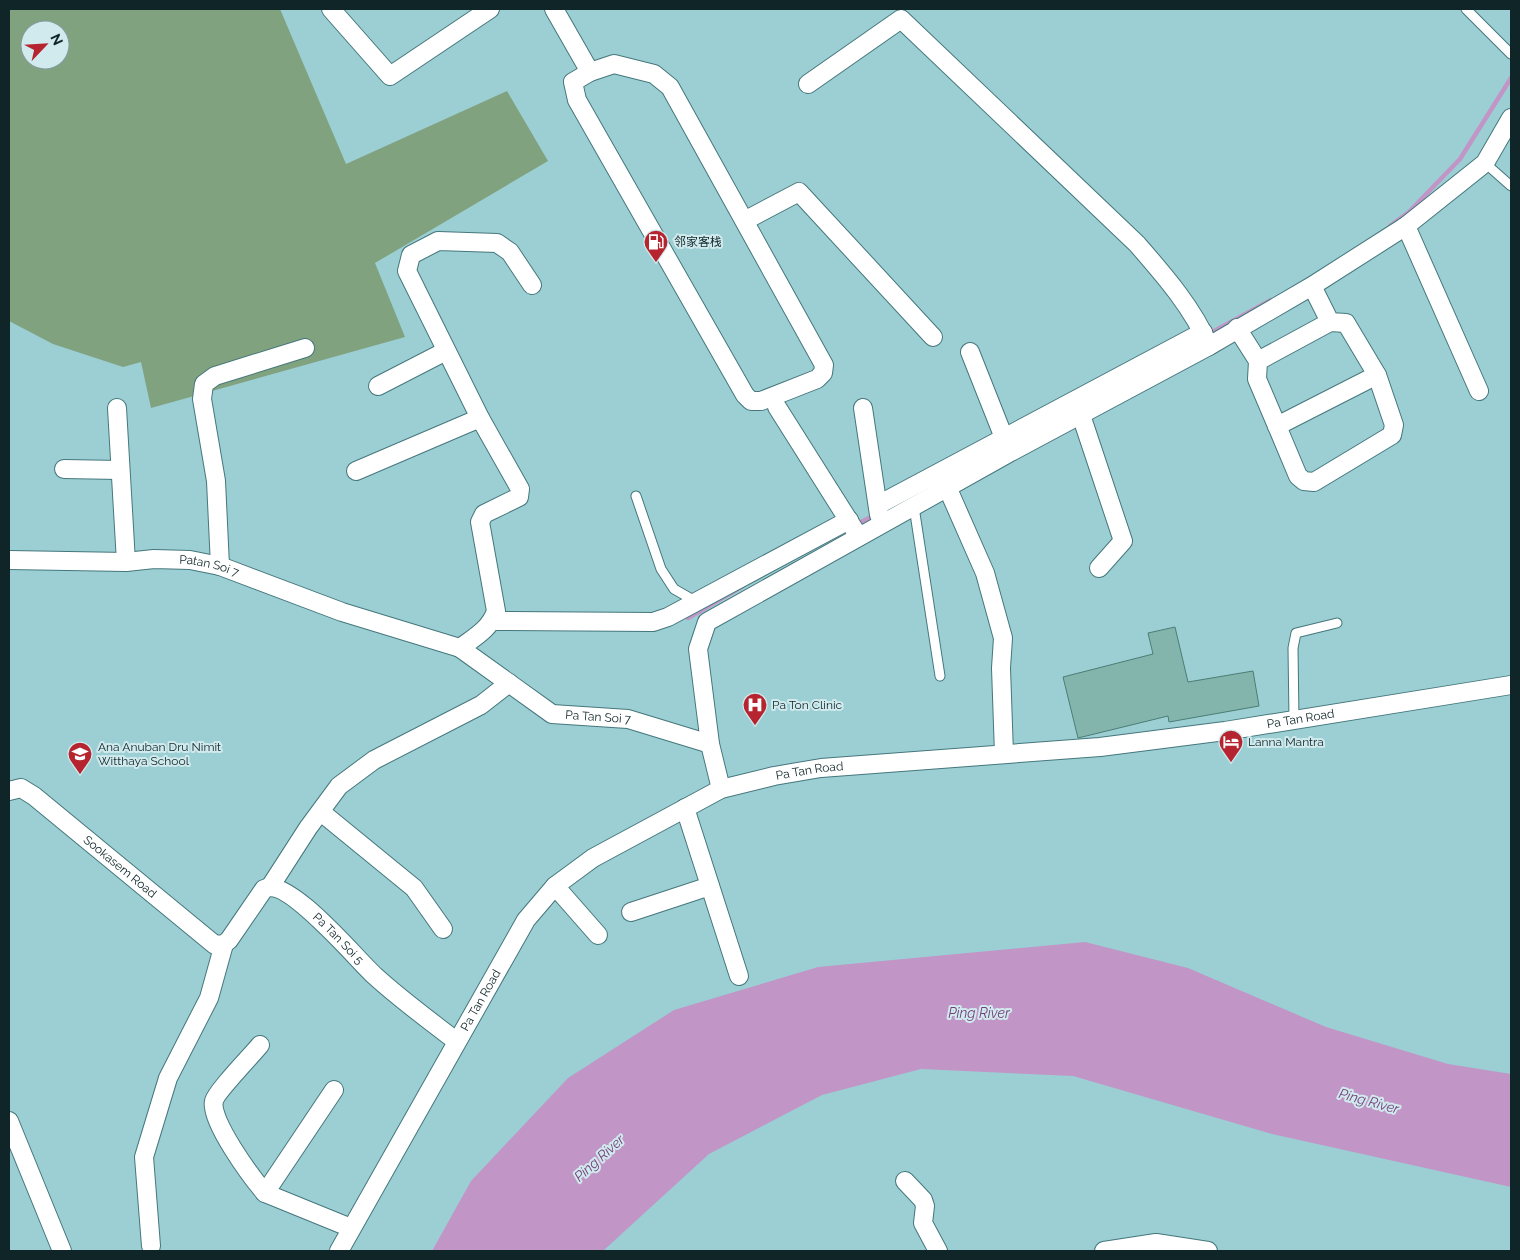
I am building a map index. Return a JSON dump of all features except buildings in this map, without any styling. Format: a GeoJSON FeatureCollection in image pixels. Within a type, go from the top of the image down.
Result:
{"type":"FeatureCollection","features":[{"type":"Feature","properties":{"kind":"street"},"geometry":{"type":"LineString","coordinates":[[331,9],[390,76],[482,11]]}},
{"type":"Feature","properties":{"kind":"street"},"geometry":{"type":"LineString","coordinates":[[554,9],[590,72]]}},
{"type":"Feature","properties":{"kind":"street"},"geometry":{"type":"LineString","coordinates":[[808,84],[901,19],[1137,244],[1167,280],[1206,339]]}},
{"type":"Feature","properties":{"kind":"street"},"geometry":{"type":"LineString","coordinates":[[614,64],[654,74],[670,87],[746,220],[824,365],[823,373],[817,379],[761,401],[751,401],[740,387],[577,100],[573,82],[590,72],[614,64]]}},
{"type":"Feature","properties":{"kind":"street"},"geometry":{"type":"LineString","coordinates":[[878,505],[944,470],[1007,446],[1206,339],[1238,328],[1312,286],[1406,226],[1485,163],[1511,118]]}},
{"type":"Feature","properties":{"kind":"street"},"geometry":{"type":"LineString","coordinates":[[746,220],[799,192],[933,336]]}},
{"type":"Feature","properties":{"kind":"street"},"geometry":{"type":"LineString","coordinates":[[1406,226],[1479,391]]}},
{"type":"Feature","properties":{"kind":"street"},"geometry":{"type":"LineString","coordinates":[[460,648],[486,629],[493,621],[496,611],[480,522],[484,514],[519,497],[520,489],[480,418],[407,271],[411,255],[438,241],[498,243],[510,252],[532,285]]}},
{"type":"Feature","properties":{"kind":"street"},"geometry":{"type":"LineString","coordinates":[[1315,292],[1330,322]]}},
{"type":"Feature","properties":{"kind":"street"},"geometry":{"type":"LineString","coordinates":[[1238,328],[1258,362],[1257,379],[1298,476],[1304,481],[1314,482],[1392,435],[1394,425],[1377,375],[1346,323],[1330,322],[1258,362]]}},
{"type":"Feature","properties":{"kind":"street"},"geometry":{"type":"LineString","coordinates":[[220,566],[216,481],[204,415],[204,384],[215,376],[304,348]]}},
{"type":"Feature","properties":{"kind":"street"},"geometry":{"type":"LineString","coordinates":[[378,386],[446,351]]}},
{"type":"Feature","properties":{"kind":"street"},"geometry":{"type":"LineString","coordinates":[[970,352],[1007,446]]}},
{"type":"Feature","properties":{"kind":"street"},"geometry":{"type":"LineString","coordinates":[[1277,426],[1377,375]]}},
{"type":"Feature","properties":{"kind":"street"},"geometry":{"type":"LineString","coordinates":[[777,407],[849,520],[858,538]]}},
{"type":"Feature","properties":{"kind":"street"},"geometry":{"type":"LineString","coordinates":[[117,408],[126,562]]}},
{"type":"Feature","properties":{"kind":"street"},"geometry":{"type":"LineString","coordinates":[[864,408],[881,526]]}},
{"type":"Feature","properties":{"kind":"street"},"geometry":{"type":"LineString","coordinates":[[1078,408],[1123,541],[1098,568]]}},
{"type":"Feature","properties":{"kind":"street"},"geometry":{"type":"LineString","coordinates":[[356,471],[480,418]]}},
{"type":"Feature","properties":{"kind":"street"},"geometry":{"type":"LineString","coordinates":[[721,789],[710,744],[698,649],[707,622],[948,490],[1007,446]]}},
{"type":"Feature","properties":{"kind":"street"},"geometry":{"type":"LineString","coordinates":[[64,468],[120,470]]}},
{"type":"Feature","properties":{"kind":"street"},"geometry":{"type":"LineString","coordinates":[[944,470],[948,490],[985,573],[1003,638],[1001,668],[1004,754]]}},
{"type":"Feature","properties":{"kind":"street"},"geometry":{"type":"LineString","coordinates":[[493,621],[653,622],[668,617],[849,520]]}},
{"type":"Feature","properties":{"kind":"street"},"geometry":{"type":"LineString","coordinates":[[791,551],[802,569]]}},
{"type":"Feature","properties":{"kind":"street","name":"Patan Soi 7"},"geometry":{"type":"LineString","coordinates":[[9,560],[126,562],[154,559],[190,560],[220,566],[342,612],[460,648]]}},
{"type":"Feature","properties":{"kind":"street"},"geometry":{"type":"LineString","coordinates":[[696,601],[707,622]]}},
{"type":"Feature","properties":{"kind":"street","name":"Pa Tan Soi 7"},"geometry":{"type":"LineString","coordinates":[[460,648],[552,714],[628,719],[710,744]]}},
{"type":"Feature","properties":{"kind":"street"},"geometry":{"type":"LineString","coordinates":[[150,1250],[144,1158],[168,1078],[208,998],[226,942],[264,889],[270,887],[308,828],[339,786],[374,760],[481,705],[509,683]]}},
{"type":"Feature","properties":{"kind":"street","name":"Pa Tan Road"},"geometry":{"type":"LineString","coordinates":[[340,1251],[351,1228],[526,920],[555,886],[593,858],[721,789],[821,768],[1100,747],[1294,720],[1511,685]]}},
{"type":"Feature","properties":{"kind":"street","name":"Sookasem Road"},"geometry":{"type":"LineString","coordinates":[[9,791],[21,788],[34,796],[209,942],[215,945],[226,942]]}},
{"type":"Feature","properties":{"kind":"street"},"geometry":{"type":"LineString","coordinates":[[685,808],[739,976]]}},
{"type":"Feature","properties":{"kind":"street"},"geometry":{"type":"LineString","coordinates":[[321,812],[414,888],[443,929]]}},
{"type":"Feature","properties":{"kind":"street"},"geometry":{"type":"LineString","coordinates":[[555,886],[598,935]]}},
{"type":"Feature","properties":{"kind":"street"},"geometry":{"type":"LineString","coordinates":[[631,912],[710,886]]}},
{"type":"Feature","properties":{"kind":"street","name":"Pa Tan Soi 5"},"geometry":{"type":"LineString","coordinates":[[270,887],[294,898],[325,923],[375,976],[456,1042]]}},
{"type":"Feature","properties":{"kind":"street"},"geometry":{"type":"LineString","coordinates":[[260,1045],[214,1100],[214,1114],[248,1174],[265,1193],[351,1228]]}},
{"type":"Feature","properties":{"kind":"street"},"geometry":{"type":"LineString","coordinates":[[265,1193],[334,1090]]}},
{"type":"Feature","properties":{"kind":"street"},"geometry":{"type":"LineString","coordinates":[[9,1121],[62,1251]]}},
{"type":"Feature","properties":{"kind":"street"},"geometry":{"type":"LineString","coordinates":[[905,1181],[923,1200],[925,1206],[922,1220],[938,1251]]}},
{"type":"Feature","properties":{"kind":"street"},"geometry":{"type":"LineString","coordinates":[[1104,1251],[1156,1243],[1208,1251]]}},
{"type":"Feature","properties":{"kind":"lane"},"geometry":{"type":"LineString","coordinates":[[1466,9],[1511,54]]}},
{"type":"Feature","properties":{"kind":"lane"},"geometry":{"type":"LineString","coordinates":[[1485,163],[1511,186]]}},
{"type":"Feature","properties":{"kind":"lane"},"geometry":{"type":"LineString","coordinates":[[636,496],[661,569],[674,589],[696,601]]}},
{"type":"Feature","properties":{"kind":"lane"},"geometry":{"type":"LineString","coordinates":[[914,507],[940,676]]}},
{"type":"Feature","properties":{"kind":"lane"},"geometry":{"type":"LineString","coordinates":[[1294,720],[1293,648],[1296,633],[1337,623]]}},
{"type":"Feature","properties":{"kind":"green space"},"geometry":{"type":"Polygon","coordinates":[[[9,9],[280,9],[346,164],[507,91],[548,161],[375,263],[405,337],[151,408],[141,362],[123,367],[53,344],[9,321],[9,9]]]}},
{"type":"Feature","properties":{"kind":"water","name":"Ping River"},"geometry":{"type":"Polygon","coordinates":[[[1085,942],[1188,968],[1326,1027],[1448,1064],[1511,1074],[1511,1187],[1272,1134],[1073,1076],[921,1069],[822,1095],[709,1154],[603,1251],[432,1251],[471,1181],[568,1078],[674,1010],[818,967],[1085,942]]]}},
{"type":"Feature","properties":{"kind":"waterway"},"geometry":{"type":"LineString","coordinates":[[1390,226],[1409,212],[1460,159],[1511,78]]}},
{"type":"Feature","properties":{"kind":"waterway"},"geometry":{"type":"LineString","coordinates":[[1207,335],[1271,300]]}},
{"type":"Feature","properties":{"kind":"waterway"},"geometry":{"type":"LineString","coordinates":[[855,525],[875,515]]}},
{"type":"Feature","properties":{"kind":"waterway"},"geometry":{"type":"LineString","coordinates":[[688,618],[743,586]]}},
{"type":"Feature","properties":{"kind":"place","name":"邻家客栈"},"geometry":{"type":"Point","coordinates":[656,263]}},
{"type":"Feature","properties":{"kind":"place","name":"Pa Ton Clinic"},"geometry":{"type":"Point","coordinates":[755,726]}},
{"type":"Feature","properties":{"kind":"place","name":"Lanna Mantra"},"geometry":{"type":"Point","coordinates":[1231,763]}},
{"type":"Feature","properties":{"kind":"place","name":"Ana Anuban Dru Nimit Witthaya School"},"geometry":{"type":"Point","coordinates":[80,775]}}]}
